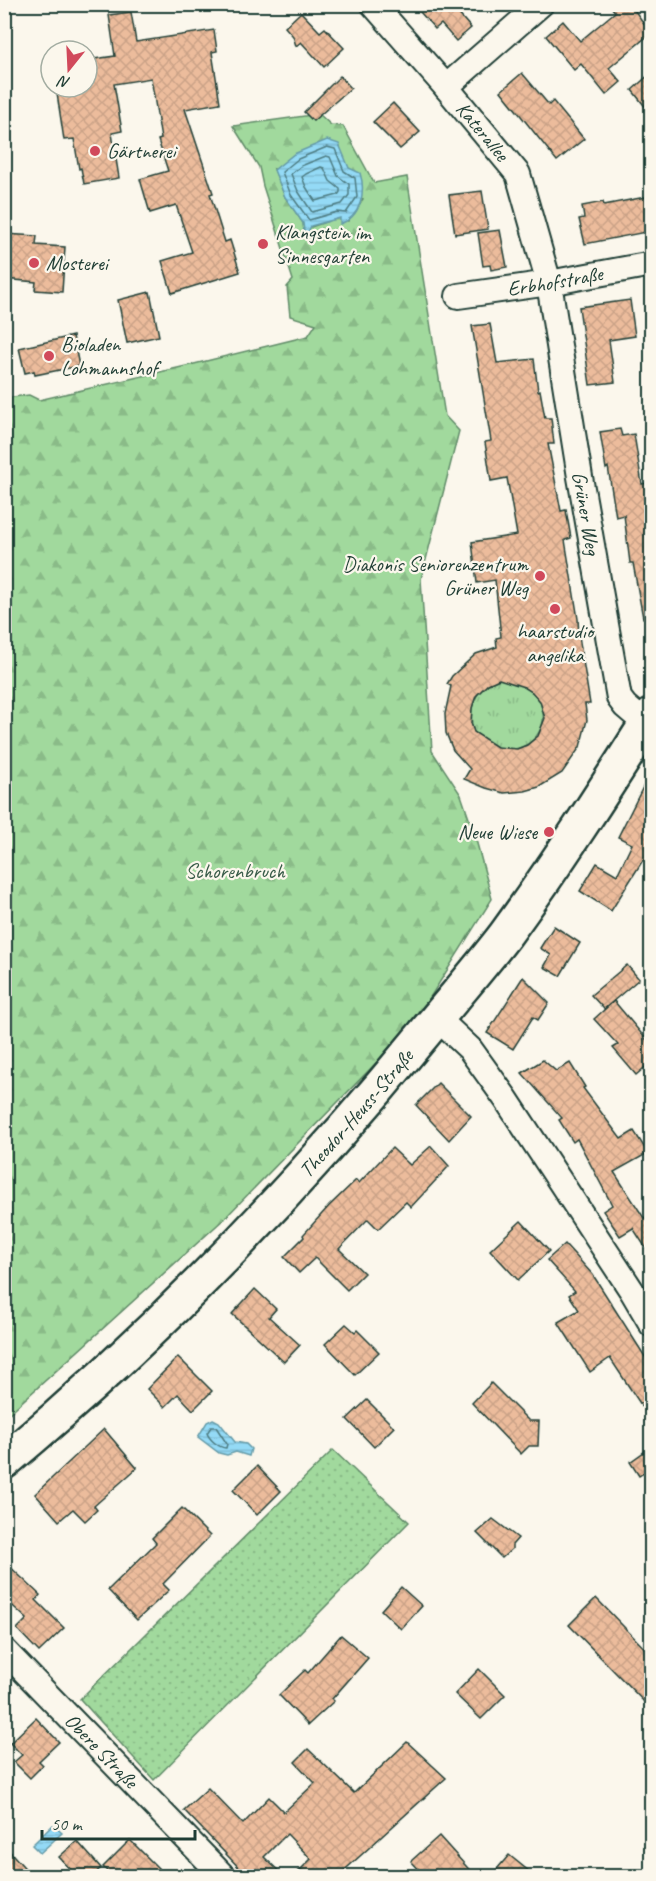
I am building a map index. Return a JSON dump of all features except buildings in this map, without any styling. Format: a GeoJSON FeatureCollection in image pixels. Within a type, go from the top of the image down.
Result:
{"type":"FeatureCollection","features":[{"type":"Feature","properties":{"kind":"main road","name":"Theodor-Heuss-Straße"},"geometry":{"type":"LineString","coordinates":[[4,1462],[123,1359],[250,1233],[381,1086],[504,935],[559,858],[650,722]]}},
{"type":"Feature","properties":{"kind":"street","name":"Katerallee"},"geometry":{"type":"LineString","coordinates":[[373,4],[518,174],[549,283]]}},
{"type":"Feature","properties":{"kind":"street"},"geometry":{"type":"LineString","coordinates":[[446,87],[541,4]]}},
{"type":"Feature","properties":{"kind":"street","name":"Erbhofstraße"},"geometry":{"type":"LineString","coordinates":[[458,296],[549,283],[651,264]]}},
{"type":"Feature","properties":{"kind":"street","name":"Grüner Weg"},"geometry":{"type":"LineString","coordinates":[[549,283],[619,698],[635,716],[650,722]]}},
{"type":"Feature","properties":{"kind":"street"},"geometry":{"type":"LineString","coordinates":[[437,1018],[470,1048],[632,1291],[651,1324]]}},
{"type":"Feature","properties":{"kind":"street","name":"Obere Straße"},"geometry":{"type":"LineString","coordinates":[[4,1650],[223,1876]]}},
{"type":"Feature","properties":{"kind":"green space","name":"Schorenbruch"},"geometry":{"type":"Polygon","coordinates":[[[319,114],[331,125],[343,126],[374,183],[407,177],[445,416],[459,431],[421,579],[432,751],[461,795],[492,899],[412,1026],[225,1218],[5,1417],[5,398],[29,395],[39,400],[308,336],[316,324],[290,316],[287,287],[293,280],[259,167],[233,126],[319,114]],[[274,169],[285,197],[303,223],[304,231],[340,217],[348,221],[363,199],[274,169]]]}},
{"type":"Feature","properties":{"kind":"green space"},"geometry":{"type":"Polygon","coordinates":[[[507,678],[534,694],[543,711],[541,729],[536,736],[522,747],[513,749],[503,749],[492,745],[474,734],[472,724],[473,705],[481,690],[488,684],[507,678]]]}},
{"type":"Feature","properties":{"kind":"green space"},"geometry":{"type":"Polygon","coordinates":[[[333,1450],[409,1522],[154,1780],[80,1699],[333,1450]]]}},
{"type":"Feature","properties":{"kind":"water"},"geometry":{"type":"Polygon","coordinates":[[[327,140],[339,144],[349,168],[360,173],[362,196],[357,210],[347,221],[340,224],[340,218],[311,226],[308,232],[304,231],[303,223],[285,197],[274,170],[294,154],[327,140]]]}},
{"type":"Feature","properties":{"kind":"water"},"geometry":{"type":"Polygon","coordinates":[[[213,1419],[219,1422],[235,1442],[246,1444],[251,1449],[249,1456],[236,1452],[227,1455],[219,1453],[198,1437],[207,1422],[213,1419]]]}},
{"type":"Feature","properties":{"kind":"water"},"geometry":{"type":"Polygon","coordinates":[[[53,1825],[62,1833],[40,1853],[32,1845],[53,1825]]]}},
{"type":"Feature","properties":{"kind":"place","name":"Gärtnerei"},"geometry":{"type":"Point","coordinates":[95,151]}},
{"type":"Feature","properties":{"kind":"place","name":"Klangstein im Sinnesgarten"},"geometry":{"type":"Point","coordinates":[263,244]}},
{"type":"Feature","properties":{"kind":"place","name":"Mosterei"},"geometry":{"type":"Point","coordinates":[34,263]}},
{"type":"Feature","properties":{"kind":"place","name":"Bioladen Lohmannshof"},"geometry":{"type":"Point","coordinates":[49,356]}},
{"type":"Feature","properties":{"kind":"place","name":"Diakonis Seniorenzentrum Grüner Weg"},"geometry":{"type":"Point","coordinates":[540,576]}},
{"type":"Feature","properties":{"kind":"place","name":"haarstudio angelika"},"geometry":{"type":"Point","coordinates":[555,609]}},
{"type":"Feature","properties":{"kind":"place","name":"Neue Wiese"},"geometry":{"type":"Point","coordinates":[549,832]}}]}
